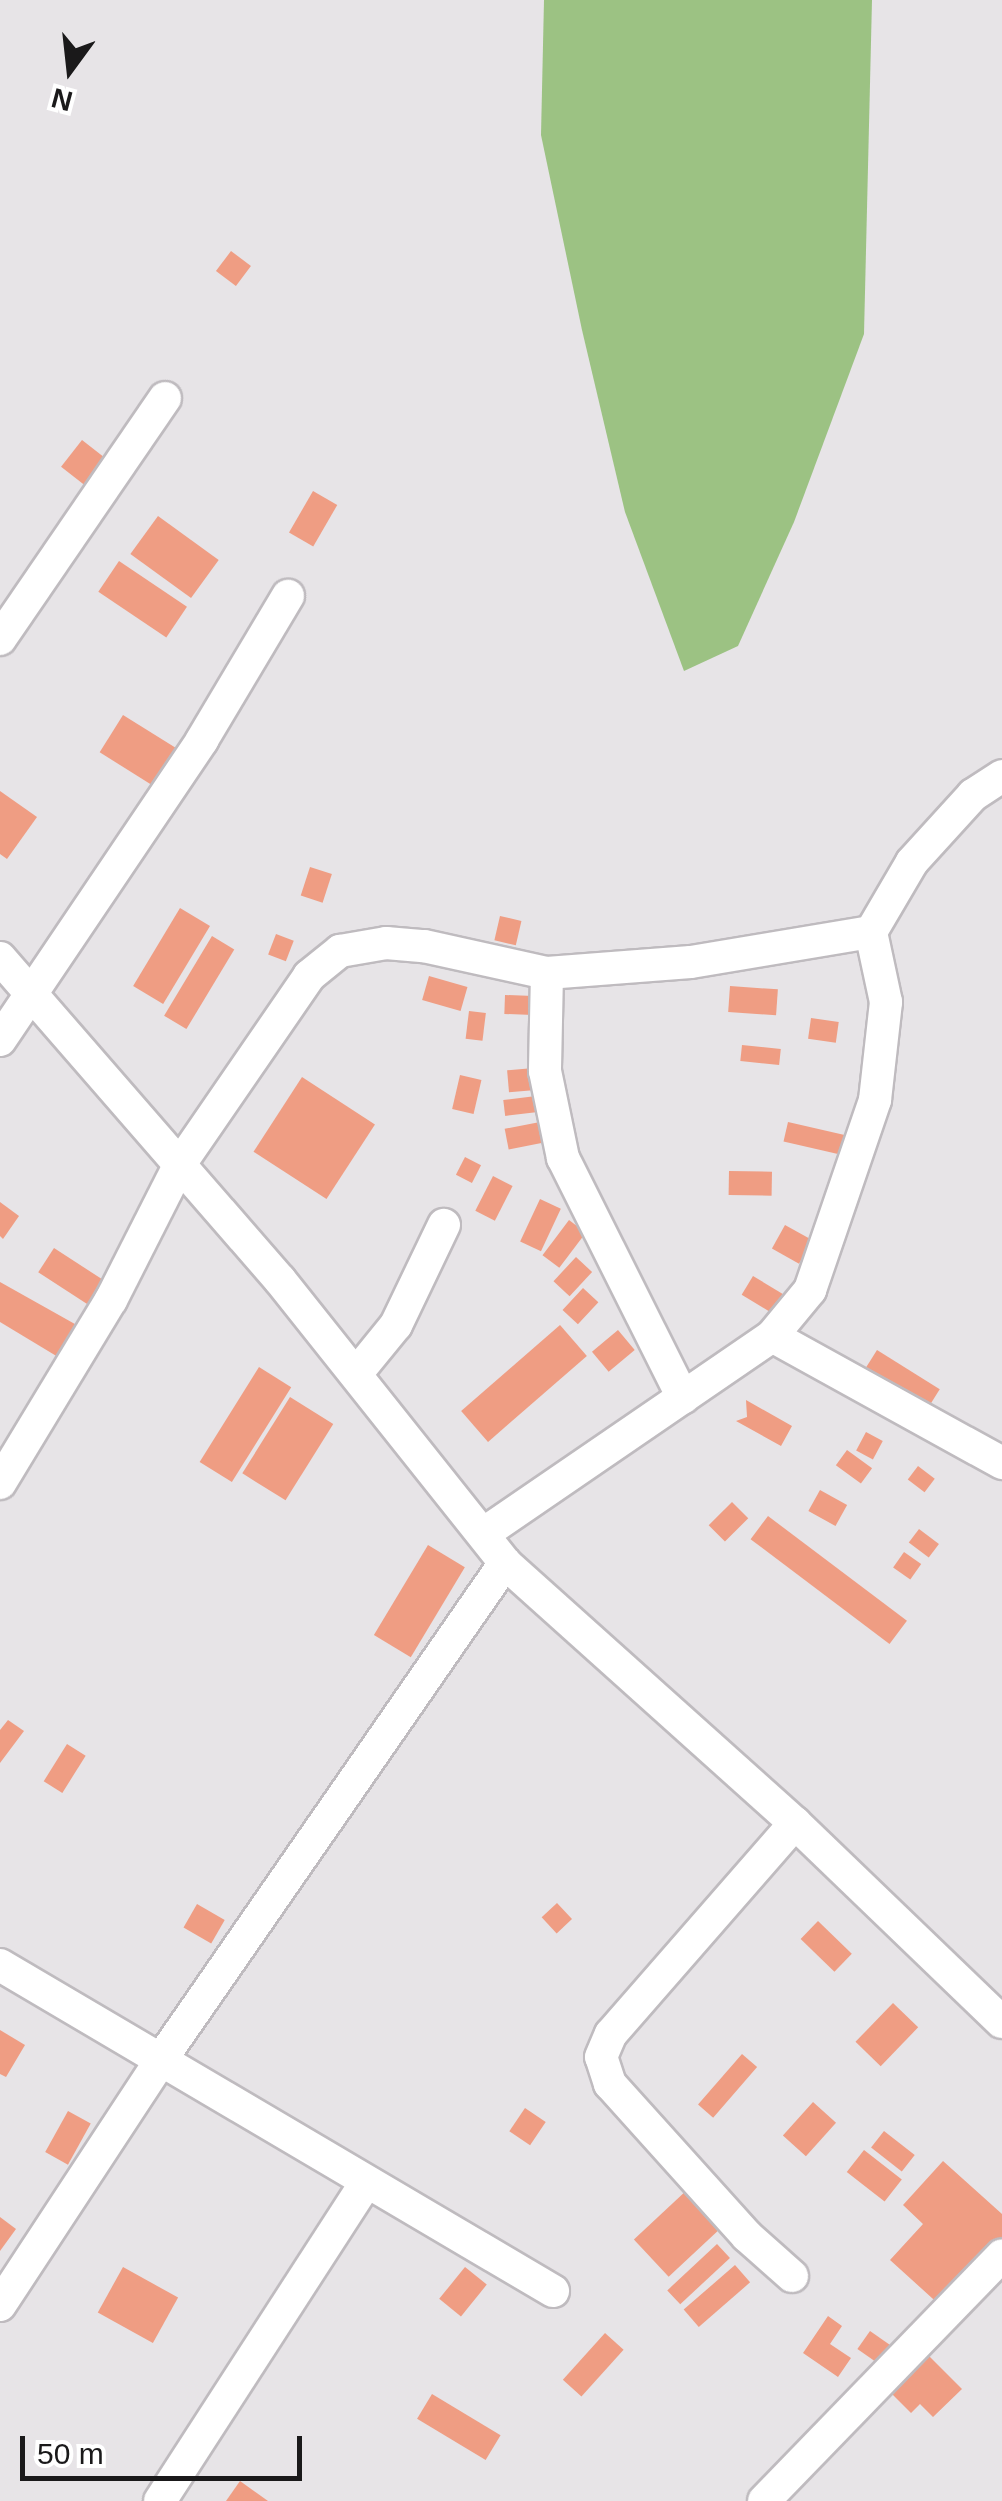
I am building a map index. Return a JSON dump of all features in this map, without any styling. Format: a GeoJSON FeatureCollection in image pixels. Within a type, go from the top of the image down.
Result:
{"type":"FeatureCollection","features":[{"type":"Feature","properties":{"kind":"street"},"geometry":{"type":"LineString","coordinates":[[0,639],[165,398]]}},
{"type":"Feature","properties":{"kind":"street"},"geometry":{"type":"LineString","coordinates":[[0,1040],[288,596]]}},
{"type":"Feature","properties":{"kind":"street"},"geometry":{"type":"LineString","coordinates":[[483,1534],[772,1336],[810,1290],[875,1100],[886,1002],[871,932],[912,862],[973,795],[1002,776]]}},
{"type":"Feature","properties":{"kind":"street"},"geometry":{"type":"LineString","coordinates":[[0,1484],[111,1300],[180,1164],[309,976],[340,951],[386,943],[424,946],[547,973],[690,962],[871,932]]}},
{"type":"Feature","properties":{"kind":"street"},"geometry":{"type":"LineString","coordinates":[[0,958],[34,993],[356,1374],[505,1563],[795,1823],[1002,2022]]}},
{"type":"Feature","properties":{"kind":"street"},"geometry":{"type":"LineString","coordinates":[[547,973],[545,1071],[563,1158],[683,1398]]}},
{"type":"Feature","properties":{"kind":"street"},"geometry":{"type":"LineString","coordinates":[[356,1374],[396,1325],[444,1226]]}},
{"type":"Feature","properties":{"kind":"street"},"geometry":{"type":"LineString","coordinates":[[772,1336],[1002,1463]]}},
{"type":"Feature","properties":{"kind":"street"},"geometry":{"type":"LineString","coordinates":[[0,2306],[160,2061],[505,1563]]}},
{"type":"Feature","properties":{"kind":"street"},"geometry":{"type":"LineString","coordinates":[[792,2276],[747,2236],[610,2084],[601,2057],[611,2034],[795,1823]]}},
{"type":"Feature","properties":{"kind":"street"},"geometry":{"type":"LineString","coordinates":[[0,1965],[553,2291]]}},
{"type":"Feature","properties":{"kind":"street"},"geometry":{"type":"LineString","coordinates":[[160,2501],[366,2182]]}},
{"type":"Feature","properties":{"kind":"street"},"geometry":{"type":"LineString","coordinates":[[764,2501],[1002,2255]]}},
{"type":"Feature","properties":{"kind":"green space"},"geometry":{"type":"Polygon","coordinates":[[[544,0],[872,0],[864,334],[794,522],[738,646],[684,671],[625,512],[541,135],[544,0]]]}},
{"type":"Feature","properties":{"kind":"building"},"geometry":{"type":"Polygon","coordinates":[[[231,251],[251,266],[236,286],[216,271],[231,251]]]}},
{"type":"Feature","properties":{"kind":"building"},"geometry":{"type":"Polygon","coordinates":[[[82,440],[111,463],[90,490],[61,467],[82,440]]]}},
{"type":"Feature","properties":{"kind":"building"},"geometry":{"type":"Polygon","coordinates":[[[313,491],[337,505],[313,547],[289,533],[313,491]]]}},
{"type":"Feature","properties":{"kind":"building"},"geometry":{"type":"Polygon","coordinates":[[[158,516],[219,560],[191,598],[130,554],[158,516]]]}},
{"type":"Feature","properties":{"kind":"building"},"geometry":{"type":"Polygon","coordinates":[[[119,561],[187,607],[166,638],[98,592],[119,561]]]}},
{"type":"Feature","properties":{"kind":"building"},"geometry":{"type":"Polygon","coordinates":[[[123,715],[176,748],[152,785],[100,752],[123,715]]]}},
{"type":"Feature","properties":{"kind":"building"},"geometry":{"type":"Polygon","coordinates":[[[0,791],[37,817],[7,859],[0,854],[0,791]]]}},
{"type":"Feature","properties":{"kind":"building"},"geometry":{"type":"Polygon","coordinates":[[[310,867],[332,874],[323,903],[301,896],[310,867]]]}},
{"type":"Feature","properties":{"kind":"building"},"geometry":{"type":"Polygon","coordinates":[[[180,908],[210,926],[163,1004],[133,986],[180,908]]]}},
{"type":"Feature","properties":{"kind":"building"},"geometry":{"type":"Polygon","coordinates":[[[500,916],[521,921],[516,945],[494,940],[500,916]]]}},
{"type":"Feature","properties":{"kind":"building"},"geometry":{"type":"Polygon","coordinates":[[[276,934],[294,941],[286,961],[268,955],[276,934]]]}},
{"type":"Feature","properties":{"kind":"building"},"geometry":{"type":"Polygon","coordinates":[[[212,936],[234,949],[186,1029],[164,1016],[212,936]]]}},
{"type":"Feature","properties":{"kind":"building"},"geometry":{"type":"Polygon","coordinates":[[[429,976],[467,987],[461,1011],[422,1000],[429,976]]]}},
{"type":"Feature","properties":{"kind":"building"},"geometry":{"type":"Polygon","coordinates":[[[730,986],[778,989],[776,1015],[728,1012],[730,986]]]}},
{"type":"Feature","properties":{"kind":"building"},"geometry":{"type":"Polygon","coordinates":[[[505,995],[540,996],[539,1015],[504,1014],[505,995]]]}},
{"type":"Feature","properties":{"kind":"building"},"geometry":{"type":"Polygon","coordinates":[[[469,1011],[486,1013],[482,1041],[466,1039],[469,1011]]]}},
{"type":"Feature","properties":{"kind":"building"},"geometry":{"type":"Polygon","coordinates":[[[811,1018],[839,1022],[836,1043],[808,1039],[811,1018]]]}},
{"type":"Feature","properties":{"kind":"building"},"geometry":{"type":"Polygon","coordinates":[[[742,1045],[781,1049],[779,1065],[740,1061],[742,1045]]]}},
{"type":"Feature","properties":{"kind":"building"},"geometry":{"type":"Polygon","coordinates":[[[534,1068],[536,1090],[509,1092],[507,1070],[534,1068]]]}},
{"type":"Feature","properties":{"kind":"building"},"geometry":{"type":"Polygon","coordinates":[[[460,1075],[481,1080],[474,1114],[452,1109],[460,1075]]]}},
{"type":"Feature","properties":{"kind":"building"},"geometry":{"type":"Polygon","coordinates":[[[302,1077],[375,1124],[326,1199],[254,1152],[302,1077]]]}},
{"type":"Feature","properties":{"kind":"building"},"geometry":{"type":"Polygon","coordinates":[[[536,1096],[538,1112],[505,1116],[503,1100],[536,1096]]]}},
{"type":"Feature","properties":{"kind":"building"},"geometry":{"type":"Polygon","coordinates":[[[540,1122],[544,1143],[509,1149],[505,1129],[540,1122]]]}},
{"type":"Feature","properties":{"kind":"building"},"geometry":{"type":"Polygon","coordinates":[[[788,1122],[853,1137],[849,1157],[784,1141],[788,1122]]]}},
{"type":"Feature","properties":{"kind":"building"},"geometry":{"type":"Polygon","coordinates":[[[465,1157],[481,1165],[472,1183],[456,1175],[465,1157]]]}},
{"type":"Feature","properties":{"kind":"building"},"geometry":{"type":"Polygon","coordinates":[[[729,1171],[772,1172],[772,1196],[729,1195],[729,1171]]]}},
{"type":"Feature","properties":{"kind":"building"},"geometry":{"type":"Polygon","coordinates":[[[493,1176],[513,1186],[495,1221],[475,1211],[493,1176]]]}},
{"type":"Feature","properties":{"kind":"building"},"geometry":{"type":"Polygon","coordinates":[[[540,1199],[561,1209],[541,1251],[520,1242],[540,1199]]]}},
{"type":"Feature","properties":{"kind":"building"},"geometry":{"type":"Polygon","coordinates":[[[0,1202],[19,1216],[3,1239],[0,1236],[0,1202]]]}},
{"type":"Feature","properties":{"kind":"building"},"geometry":{"type":"Polygon","coordinates":[[[569,1220],[586,1233],[559,1268],[543,1255],[569,1220]]]}},
{"type":"Feature","properties":{"kind":"building"},"geometry":{"type":"Polygon","coordinates":[[[785,1225],[812,1240],[799,1264],[772,1249],[785,1225]]]}},
{"type":"Feature","properties":{"kind":"building"},"geometry":{"type":"Polygon","coordinates":[[[54,1248],[106,1282],[90,1306],[38,1272],[54,1248]]]}},
{"type":"Feature","properties":{"kind":"building"},"geometry":{"type":"Polygon","coordinates":[[[576,1257],[592,1272],[570,1296],[553,1281],[576,1257]]]}},
{"type":"Feature","properties":{"kind":"building"},"geometry":{"type":"Polygon","coordinates":[[[753,1276],[789,1298],[778,1316],[742,1295],[753,1276]]]}},
{"type":"Feature","properties":{"kind":"building"},"geometry":{"type":"Polygon","coordinates":[[[0,1282],[82,1328],[63,1360],[0,1322],[0,1282]]]}},
{"type":"Feature","properties":{"kind":"building"},"geometry":{"type":"Polygon","coordinates":[[[583,1288],[598,1302],[578,1324],[563,1310],[583,1288]]]}},
{"type":"Feature","properties":{"kind":"building"},"geometry":{"type":"Polygon","coordinates":[[[560,1325],[587,1356],[488,1442],[461,1411],[560,1325]]]}},
{"type":"Feature","properties":{"kind":"building"},"geometry":{"type":"Polygon","coordinates":[[[618,1330],[635,1350],[609,1372],[592,1352],[618,1330]]]}},
{"type":"Feature","properties":{"kind":"building"},"geometry":{"type":"Polygon","coordinates":[[[877,1350],[940,1389],[924,1414],[862,1375],[877,1350]]]}},
{"type":"Feature","properties":{"kind":"building"},"geometry":{"type":"Polygon","coordinates":[[[259,1367],[291,1387],[232,1482],[200,1462],[259,1367]]]}},
{"type":"Feature","properties":{"kind":"building"},"geometry":{"type":"Polygon","coordinates":[[[290,1397],[333,1424],[286,1500],[242,1473],[290,1397]]]}},
{"type":"Feature","properties":{"kind":"building"},"geometry":{"type":"Polygon","coordinates":[[[746,1400],[792,1426],[781,1446],[736,1421],[747,1417],[746,1400]]]}},
{"type":"Feature","properties":{"kind":"building"},"geometry":{"type":"Polygon","coordinates":[[[866,1432],[883,1441],[873,1459],[856,1451],[866,1432]]]}},
{"type":"Feature","properties":{"kind":"building"},"geometry":{"type":"Polygon","coordinates":[[[847,1450],[872,1468],[861,1484],[836,1465],[847,1450]]]}},
{"type":"Feature","properties":{"kind":"building"},"geometry":{"type":"Polygon","coordinates":[[[918,1466],[935,1479],[925,1492],[908,1480],[918,1466]]]}},
{"type":"Feature","properties":{"kind":"building"},"geometry":{"type":"Polygon","coordinates":[[[820,1490],[847,1505],[835,1526],[808,1511],[820,1490]]]}},
{"type":"Feature","properties":{"kind":"building"},"geometry":{"type":"Polygon","coordinates":[[[732,1502],[748,1518],[725,1542],[709,1525],[732,1502]]]}},
{"type":"Feature","properties":{"kind":"building"},"geometry":{"type":"Polygon","coordinates":[[[768,1516],[907,1621],[890,1644],[751,1539],[768,1516]]]}},
{"type":"Feature","properties":{"kind":"building"},"geometry":{"type":"Polygon","coordinates":[[[919,1529],[939,1544],[929,1558],[909,1543],[919,1529]]]}},
{"type":"Feature","properties":{"kind":"building"},"geometry":{"type":"Polygon","coordinates":[[[428,1545],[465,1567],[411,1657],[374,1635],[428,1545]]]}},
{"type":"Feature","properties":{"kind":"building"},"geometry":{"type":"Polygon","coordinates":[[[904,1552],[921,1564],[910,1580],[893,1568],[904,1552]]]}},
{"type":"Feature","properties":{"kind":"building"},"geometry":{"type":"Polygon","coordinates":[[[8,1720],[24,1731],[0,1763],[0,1730],[8,1720]]]}},
{"type":"Feature","properties":{"kind":"building"},"geometry":{"type":"Polygon","coordinates":[[[67,1744],[86,1756],[62,1793],[44,1781],[67,1744]]]}},
{"type":"Feature","properties":{"kind":"building"},"geometry":{"type":"Polygon","coordinates":[[[557,1903],[572,1919],[557,1933],[542,1917],[557,1903]]]}},
{"type":"Feature","properties":{"kind":"building"},"geometry":{"type":"Polygon","coordinates":[[[197,1904],[225,1920],[211,1943],[184,1927],[197,1904]]]}},
{"type":"Feature","properties":{"kind":"building"},"geometry":{"type":"Polygon","coordinates":[[[818,1921],[852,1954],[834,1972],[801,1939],[818,1921]]]}},
{"type":"Feature","properties":{"kind":"building"},"geometry":{"type":"Polygon","coordinates":[[[893,2003],[918,2027],[881,2066],[855,2042],[893,2003]]]}},
{"type":"Feature","properties":{"kind":"building"},"geometry":{"type":"Polygon","coordinates":[[[0,2030],[25,2045],[6,2077],[0,2074],[0,2030]]]}},
{"type":"Feature","properties":{"kind":"building"},"geometry":{"type":"Polygon","coordinates":[[[742,2054],[757,2067],[713,2118],[698,2105],[742,2054]]]}},
{"type":"Feature","properties":{"kind":"building"},"geometry":{"type":"Polygon","coordinates":[[[813,2102],[836,2123],[806,2156],[783,2135],[813,2102]]]}},
{"type":"Feature","properties":{"kind":"building"},"geometry":{"type":"Polygon","coordinates":[[[525,2108],[546,2122],[530,2145],[509,2131],[525,2108]]]}},
{"type":"Feature","properties":{"kind":"building"},"geometry":{"type":"Polygon","coordinates":[[[68,2111],[91,2124],[68,2165],[45,2152],[68,2111]]]}},
{"type":"Feature","properties":{"kind":"building"},"geometry":{"type":"Polygon","coordinates":[[[884,2131],[915,2155],[902,2172],[871,2148],[884,2131]]]}},
{"type":"Feature","properties":{"kind":"building"},"geometry":{"type":"Polygon","coordinates":[[[864,2150],[902,2180],[885,2202],[847,2172],[864,2150]]]}},
{"type":"Feature","properties":{"kind":"building"},"geometry":{"type":"Polygon","coordinates":[[[943,2161],[1002,2214],[1002,2244],[943,2308],[890,2260],[923,2224],[903,2205],[943,2161]]]}},
{"type":"Feature","properties":{"kind":"building"},"geometry":{"type":"Polygon","coordinates":[[[688,2189],[723,2226],[669,2277],[634,2239],[688,2189]]]}},
{"type":"Feature","properties":{"kind":"building"},"geometry":{"type":"Polygon","coordinates":[[[0,2217],[16,2229],[0,2251],[0,2217]]]}},
{"type":"Feature","properties":{"kind":"building"},"geometry":{"type":"Polygon","coordinates":[[[717,2244],[730,2258],[680,2304],[667,2290],[717,2244]]]}},
{"type":"Feature","properties":{"kind":"building"},"geometry":{"type":"Polygon","coordinates":[[[735,2265],[750,2282],[699,2327],[684,2310],[735,2265]]]}},
{"type":"Feature","properties":{"kind":"building"},"geometry":{"type":"Polygon","coordinates":[[[123,2267],[178,2298],[153,2343],[98,2312],[123,2267]]]}},
{"type":"Feature","properties":{"kind":"building"},"geometry":{"type":"Polygon","coordinates":[[[465,2267],[487,2285],[461,2316],[439,2299],[465,2267]]]}},
{"type":"Feature","properties":{"kind":"building"},"geometry":{"type":"Polygon","coordinates":[[[828,2316],[842,2326],[830,2344],[851,2358],[838,2377],[803,2353],[828,2316]]]}},
{"type":"Feature","properties":{"kind":"building"},"geometry":{"type":"Polygon","coordinates":[[[870,2331],[893,2347],[880,2365],[857,2349],[870,2331]]]}},
{"type":"Feature","properties":{"kind":"building"},"geometry":{"type":"Polygon","coordinates":[[[605,2333],[624,2350],[581,2397],[563,2380],[605,2333]]]}},
{"type":"Feature","properties":{"kind":"building"},"geometry":{"type":"Polygon","coordinates":[[[926,2353],[962,2389],[933,2417],[920,2404],[911,2413],[888,2390],[926,2353]]]}},
{"type":"Feature","properties":{"kind":"building"},"geometry":{"type":"Polygon","coordinates":[[[432,2394],[501,2435],[486,2460],[417,2419],[432,2394]]]}},
{"type":"Feature","properties":{"kind":"building"},"geometry":{"type":"Polygon","coordinates":[[[240,2481],[268,2501],[226,2501],[240,2481]]]}}]}
